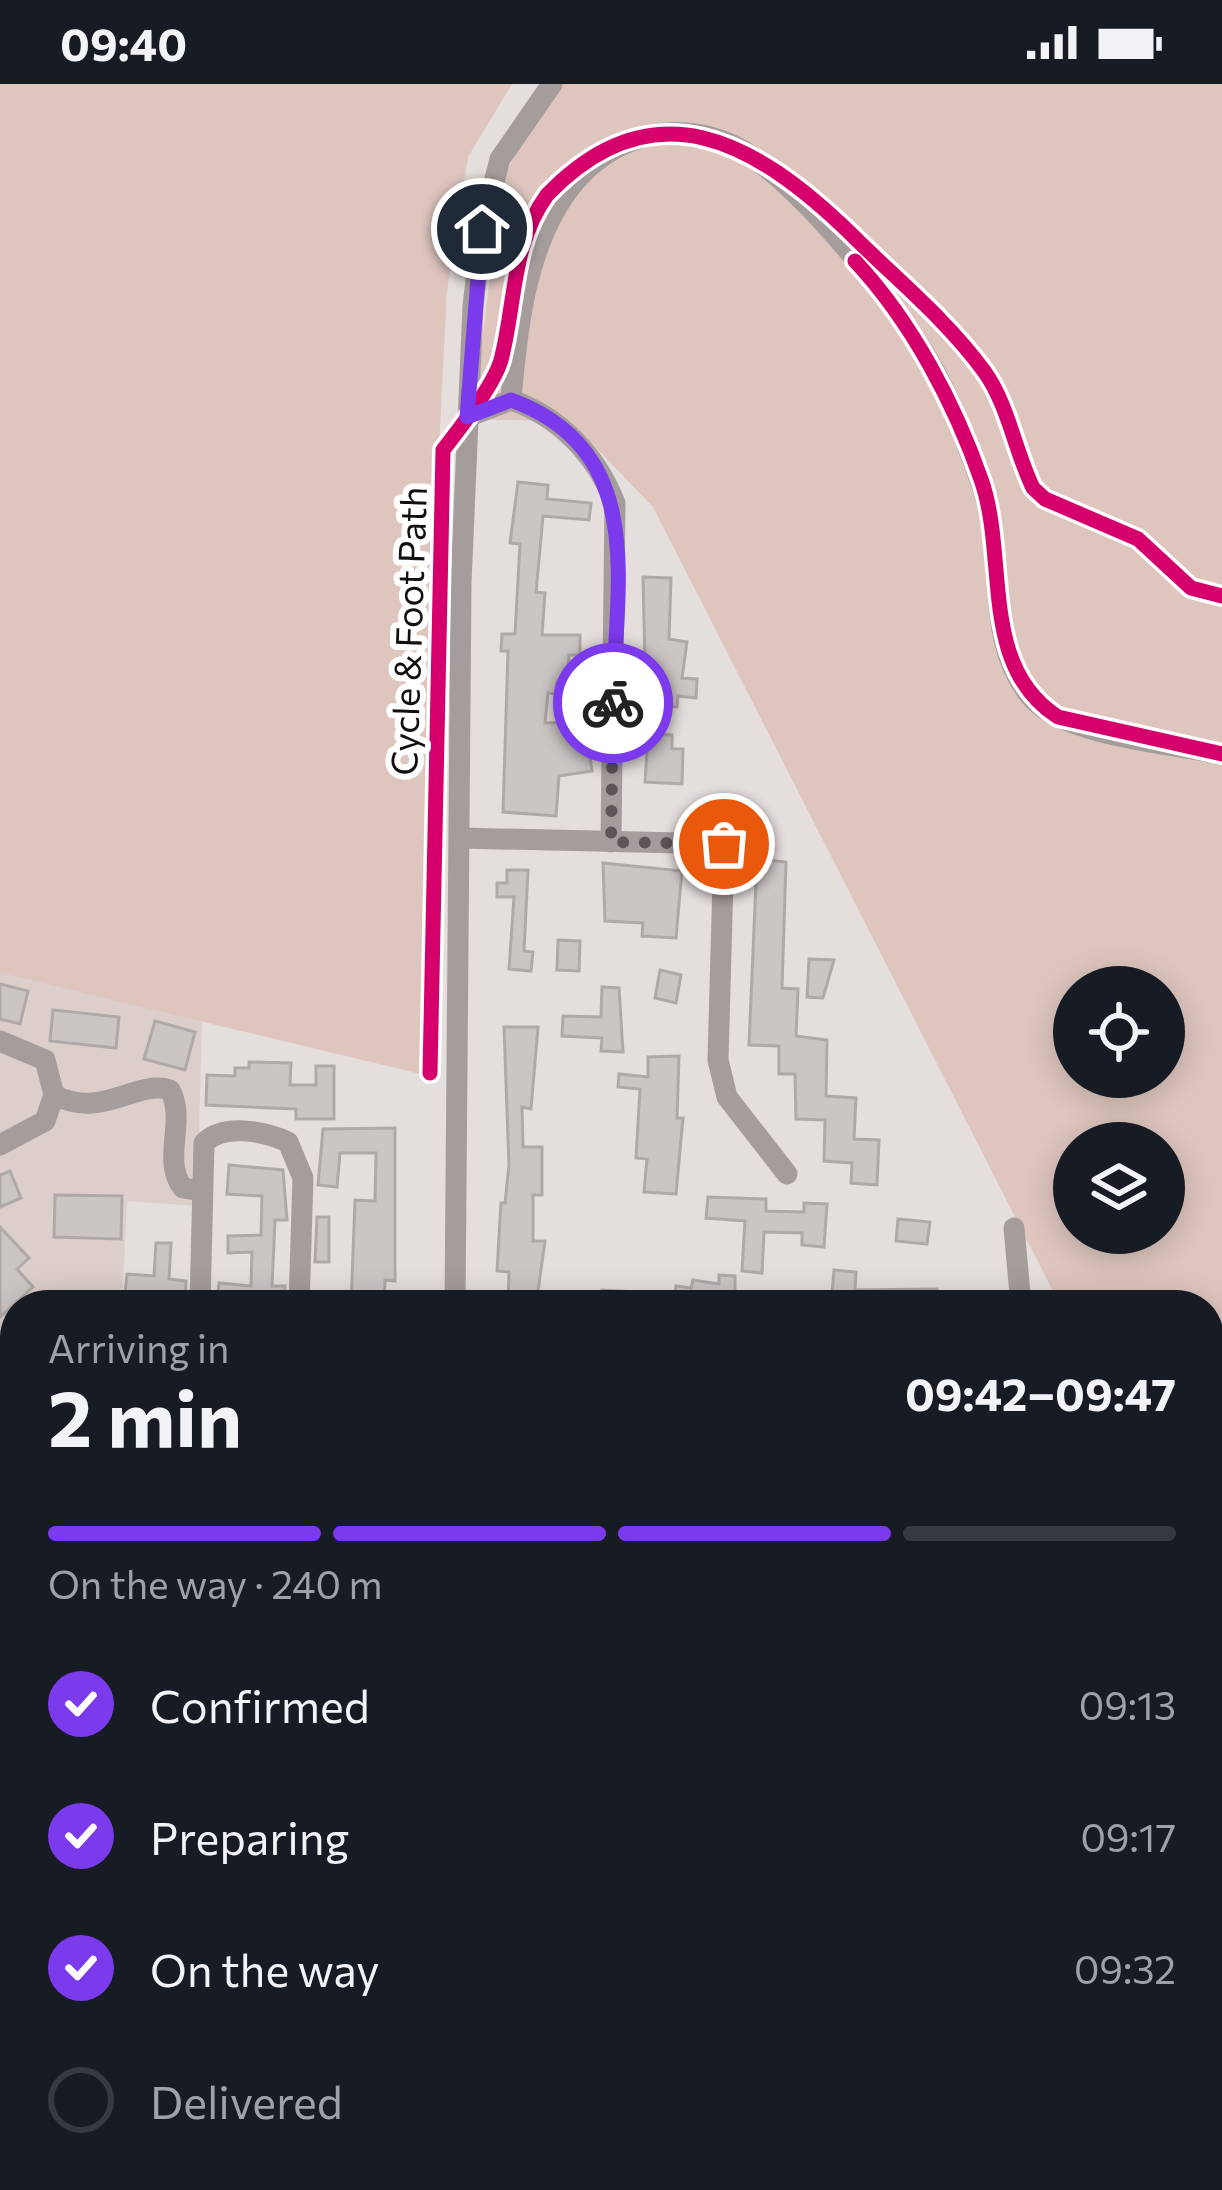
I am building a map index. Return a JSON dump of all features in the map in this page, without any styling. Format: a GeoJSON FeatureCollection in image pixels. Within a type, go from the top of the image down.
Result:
{"type":"FeatureCollection","features":[{"type":"Feature","properties":{"kind":"street"},"geometry":{"type":"LineString","coordinates":[[455,1290],[467,417],[473,306],[488,199],[510,137],[552,84]]}},
{"type":"Feature","properties":{"kind":"street"},"geometry":{"type":"LineString","coordinates":[[511,400],[530,274],[554,208],[584,171],[628,140],[676,131],[728,143],[774,174],[869,275],[930,363],[983,485],[1013,674],[1036,703],[1095,730],[1222,754]]}},
{"type":"Feature","properties":{"kind":"street"},"geometry":{"type":"LineString","coordinates":[[467,417],[511,400],[548,416],[599,469],[615,503],[611,842]]}},
{"type":"Feature","properties":{"kind":"street"},"geometry":{"type":"LineString","coordinates":[[460,838],[724,844],[718,1060],[728,1097],[787,1174]]}},
{"type":"Feature","properties":{"kind":"street"},"geometry":{"type":"LineString","coordinates":[[0,1041],[45,1060],[54,1094],[45,1120],[0,1145]]}},
{"type":"Feature","properties":{"kind":"street"},"geometry":{"type":"LineString","coordinates":[[54,1094],[72,1102],[116,1102],[149,1087],[170,1090],[176,1107],[175,1177],[183,1189],[202,1191]]}},
{"type":"Feature","properties":{"kind":"street"},"geometry":{"type":"LineString","coordinates":[[200,1290],[205,1143],[213,1133],[259,1134],[288,1142],[303,1178],[299,1290]]}},
{"type":"Feature","properties":{"kind":"street"},"geometry":{"type":"LineString","coordinates":[[1015,1228],[1020,1290]]}},
{"type":"Feature","properties":{"kind":"shaded area"},"geometry":{"type":"Polygon","coordinates":[[[0,84],[512,84],[468,157],[447,291],[433,563],[425,1075],[0,973],[0,84]]]}},
{"type":"Feature","properties":{"kind":"shaded area"},"geometry":{"type":"Polygon","coordinates":[[[563,84],[1222,84],[1222,1290],[1052,1290],[653,507],[571,422],[473,419],[501,183],[532,122],[563,84]]]}},
{"type":"Feature","properties":{"kind":"shaded area"},"geometry":{"type":"Polygon","coordinates":[[[0,973],[202,1021],[197,1206],[127,1201],[123,1290],[0,1290],[0,973]]]}},
{"type":"Feature","properties":{"kind":"building"},"geometry":{"type":"Polygon","coordinates":[[[518,482],[548,485],[547,499],[591,503],[589,520],[543,516],[536,592],[545,593],[542,635],[580,635],[580,655],[569,655],[567,683],[557,682],[556,694],[548,693],[545,723],[585,722],[592,771],[559,776],[556,816],[503,812],[508,651],[501,651],[502,634],[515,634],[520,544],[510,543],[518,482]]]}},
{"type":"Feature","properties":{"kind":"building"},"geometry":{"type":"Polygon","coordinates":[[[643,577],[671,578],[669,639],[687,642],[682,678],[697,679],[696,698],[678,696],[677,707],[646,705],[643,577]]]}},
{"type":"Feature","properties":{"kind":"building"},"geometry":{"type":"Polygon","coordinates":[[[648,734],[672,735],[672,749],[683,749],[682,784],[645,782],[648,734]]]}},
{"type":"Feature","properties":{"kind":"building"},"geometry":{"type":"Polygon","coordinates":[[[757,859],[786,862],[782,988],[798,989],[796,1036],[827,1040],[826,1096],[856,1098],[854,1139],[879,1140],[877,1185],[851,1183],[852,1163],[824,1161],[825,1120],[796,1119],[795,1074],[779,1074],[779,1046],[749,1045],[757,859]]]}},
{"type":"Feature","properties":{"kind":"building"},"geometry":{"type":"Polygon","coordinates":[[[603,863],[682,871],[676,938],[642,936],[643,923],[605,921],[603,863]]]}},
{"type":"Feature","properties":{"kind":"building"},"geometry":{"type":"Polygon","coordinates":[[[507,870],[528,870],[524,951],[533,952],[531,971],[509,969],[514,897],[497,897],[497,883],[507,883],[507,870]]]}},
{"type":"Feature","properties":{"kind":"building"},"geometry":{"type":"Polygon","coordinates":[[[558,940],[580,941],[579,971],[557,970],[558,940]]]}},
{"type":"Feature","properties":{"kind":"building"},"geometry":{"type":"Polygon","coordinates":[[[809,959],[834,960],[823,998],[807,997],[809,959]]]}},
{"type":"Feature","properties":{"kind":"building"},"geometry":{"type":"Polygon","coordinates":[[[660,970],[681,975],[676,1003],[655,998],[660,970]]]}},
{"type":"Feature","properties":{"kind":"building"},"geometry":{"type":"Polygon","coordinates":[[[0,984],[28,991],[20,1024],[0,1019],[0,984]]]}},
{"type":"Feature","properties":{"kind":"building"},"geometry":{"type":"Polygon","coordinates":[[[602,987],[619,988],[623,1052],[601,1051],[602,1038],[562,1036],[563,1016],[601,1017],[602,987]]]}},
{"type":"Feature","properties":{"kind":"building"},"geometry":{"type":"Polygon","coordinates":[[[53,1010],[119,1017],[116,1048],[50,1041],[53,1010]]]}},
{"type":"Feature","properties":{"kind":"building"},"geometry":{"type":"Polygon","coordinates":[[[155,1021],[195,1032],[185,1070],[144,1059],[155,1021]]]}},
{"type":"Feature","properties":{"kind":"building"},"geometry":{"type":"Polygon","coordinates":[[[504,1027],[538,1027],[531,1109],[522,1107],[523,1147],[542,1147],[542,1195],[533,1195],[533,1241],[545,1241],[538,1290],[508,1290],[509,1272],[497,1271],[501,1203],[505,1203],[509,1165],[504,1027]]]}},
{"type":"Feature","properties":{"kind":"building"},"geometry":{"type":"Polygon","coordinates":[[[679,1056],[677,1118],[683,1118],[676,1194],[644,1192],[647,1159],[636,1158],[640,1089],[618,1087],[619,1074],[648,1077],[648,1057],[679,1056]]]}},
{"type":"Feature","properties":{"kind":"building"},"geometry":{"type":"Polygon","coordinates":[[[249,1062],[291,1063],[290,1085],[316,1085],[316,1066],[334,1066],[334,1119],[296,1119],[296,1109],[206,1105],[207,1075],[235,1076],[235,1068],[249,1068],[249,1062]]]}},
{"type":"Feature","properties":{"kind":"building"},"geometry":{"type":"Polygon","coordinates":[[[395,1128],[395,1281],[385,1280],[385,1290],[352,1290],[355,1200],[375,1201],[376,1153],[340,1153],[337,1187],[318,1185],[323,1129],[395,1128]]]}},
{"type":"Feature","properties":{"kind":"building"},"geometry":{"type":"Polygon","coordinates":[[[229,1165],[283,1170],[287,1220],[275,1220],[272,1286],[285,1286],[285,1290],[218,1290],[219,1283],[251,1286],[252,1252],[228,1253],[228,1236],[261,1235],[262,1196],[227,1194],[229,1165]]]}},
{"type":"Feature","properties":{"kind":"building"},"geometry":{"type":"Polygon","coordinates":[[[10,1171],[21,1198],[0,1207],[0,1175],[10,1171]]]}},
{"type":"Feature","properties":{"kind":"building"},"geometry":{"type":"Polygon","coordinates":[[[55,1195],[122,1196],[121,1239],[54,1237],[55,1195]]]}},
{"type":"Feature","properties":{"kind":"building"},"geometry":{"type":"Polygon","coordinates":[[[708,1197],[766,1199],[766,1211],[804,1212],[804,1203],[827,1204],[824,1247],[802,1245],[802,1233],[764,1232],[762,1273],[742,1271],[745,1221],[706,1218],[708,1197]]]}},
{"type":"Feature","properties":{"kind":"building"},"geometry":{"type":"Polygon","coordinates":[[[317,1217],[329,1217],[329,1262],[315,1262],[317,1217]]]}},
{"type":"Feature","properties":{"kind":"building"},"geometry":{"type":"Polygon","coordinates":[[[898,1219],[930,1222],[927,1244],[896,1241],[898,1219]]]}},
{"type":"Feature","properties":{"kind":"building"},"geometry":{"type":"Polygon","coordinates":[[[0,1227],[29,1258],[17,1269],[33,1287],[0,1290],[0,1227]]]}},
{"type":"Feature","properties":{"kind":"building"},"geometry":{"type":"Polygon","coordinates":[[[156,1243],[171,1243],[169,1279],[186,1281],[186,1290],[125,1290],[127,1274],[154,1276],[156,1243]]]}},
{"type":"Feature","properties":{"kind":"building"},"geometry":{"type":"Polygon","coordinates":[[[834,1270],[856,1272],[855,1290],[832,1290],[834,1270]]]}},
{"type":"Feature","properties":{"kind":"building"},"geometry":{"type":"Polygon","coordinates":[[[719,1275],[735,1276],[735,1290],[676,1290],[676,1286],[691,1288],[693,1280],[719,1284],[719,1275]]]}},
{"type":"Feature","properties":{"kind":"cycle path","name":"Cycle & Foot Path"},"geometry":{"type":"LineString","coordinates":[[430,1073],[443,450],[476,406],[501,360],[521,254],[535,214],[547,195],[587,161],[626,141],[665,134],[703,138],[778,173],[851,234],[969,352],[999,398],[1033,488],[1045,499],[1138,539],[1191,588],[1222,596]]}},
{"type":"Feature","properties":{"kind":"cycle path"},"geometry":{"type":"LineString","coordinates":[[855,261],[913,337],[971,453],[989,512],[1006,641],[1016,670],[1033,696],[1058,717],[1222,754]]}},
{"type":"Feature","properties":{"kind":"way so far"},"geometry":{"type":"LineString","coordinates":[[613,703],[611,842],[724,844]]}},
{"type":"Feature","properties":{"kind":"route"},"geometry":{"type":"LineString","coordinates":[[482,229],[467,417],[511,400],[536,409],[574,440],[599,469],[618,522],[613,703]]}}]}
